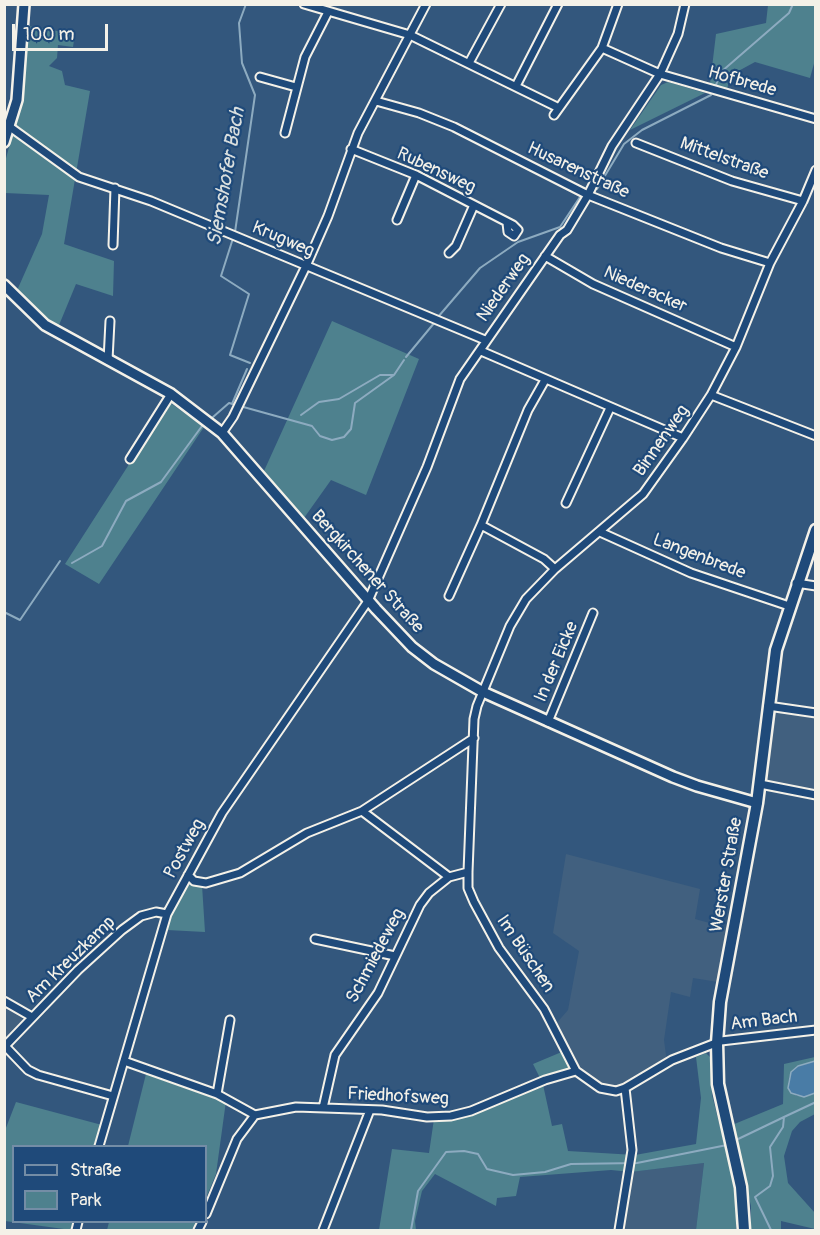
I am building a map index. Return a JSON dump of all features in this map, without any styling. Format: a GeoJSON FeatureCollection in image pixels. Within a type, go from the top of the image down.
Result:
{"type":"FeatureCollection","features":[{"type":"Feature","properties":{"kind":"main road","name":"Werster Straße"},"geometry":{"type":"LineString","coordinates":[[744,1230],[741,1187],[719,1097],[717,1043],[720,1002],[757,803],[776,650],[796,583],[816,530]]}},
{"type":"Feature","properties":{"kind":"street"},"geometry":{"type":"LineString","coordinates":[[4,142],[10,127],[20,75],[24,4]]}},
{"type":"Feature","properties":{"kind":"street"},"geometry":{"type":"LineString","coordinates":[[304,4],[410,35],[559,108]]}},
{"type":"Feature","properties":{"kind":"street"},"geometry":{"type":"LineString","coordinates":[[222,433],[238,406],[306,266],[328,216],[351,149],[426,4]]}},
{"type":"Feature","properties":{"kind":"street"},"geometry":{"type":"LineString","coordinates":[[469,63],[501,4]]}},
{"type":"Feature","properties":{"kind":"street"},"geometry":{"type":"LineString","coordinates":[[516,86],[558,4]]}},
{"type":"Feature","properties":{"kind":"street"},"geometry":{"type":"LineString","coordinates":[[554,115],[602,48],[618,4]]}},
{"type":"Feature","properties":{"kind":"street","name":"Niederweg"},"geometry":{"type":"LineString","coordinates":[[369,601],[427,467],[460,379],[545,256],[567,230],[588,195],[612,146],[660,74],[678,34],[686,4]]}},
{"type":"Feature","properties":{"kind":"street"},"geometry":{"type":"LineString","coordinates":[[285,133],[305,57],[328,12]]}},
{"type":"Feature","properties":{"kind":"street","name":"Hofbrede"},"geometry":{"type":"LineString","coordinates":[[602,48],[660,74],[816,119]]}},
{"type":"Feature","properties":{"kind":"street"},"geometry":{"type":"LineString","coordinates":[[260,77],[296,87]]}},
{"type":"Feature","properties":{"kind":"street","name":"Husarenstraße"},"geometry":{"type":"LineString","coordinates":[[376,101],[419,113],[454,127],[588,195],[721,249],[770,263]]}},
{"type":"Feature","properties":{"kind":"street","name":"Krugweg"},"geometry":{"type":"LineString","coordinates":[[10,127],[79,177],[152,201],[485,340]]}},
{"type":"Feature","properties":{"kind":"street","name":"Mittelstraße"},"geometry":{"type":"LineString","coordinates":[[636,143],[732,181],[803,201]]}},
{"type":"Feature","properties":{"kind":"street","name":"Rubensweg"},"geometry":{"type":"LineString","coordinates":[[351,149],[416,175],[507,222]]}},
{"type":"Feature","properties":{"kind":"street","name":"Binnenweg"},"geometry":{"type":"LineString","coordinates":[[483,692],[517,614],[526,599],[555,569],[643,494],[711,395],[736,347],[770,263],[803,201],[816,170]]}},
{"type":"Feature","properties":{"kind":"street"},"geometry":{"type":"LineString","coordinates":[[397,220],[416,175]]}},
{"type":"Feature","properties":{"kind":"street"},"geometry":{"type":"LineString","coordinates":[[113,245],[115,188]]}},
{"type":"Feature","properties":{"kind":"street"},"geometry":{"type":"LineString","coordinates":[[449,253],[456,246],[474,205]]}},
{"type":"Feature","properties":{"kind":"street","name":"Niederacker"},"geometry":{"type":"LineString","coordinates":[[545,256],[593,284],[736,347]]}},
{"type":"Feature","properties":{"kind":"street","name":"Bergkirchener Straße"},"geometry":{"type":"LineString","coordinates":[[4,285],[45,325],[171,394],[222,433],[369,601],[423,656],[483,692],[548,722],[697,786],[757,803]]}},
{"type":"Feature","properties":{"kind":"street"},"geometry":{"type":"LineString","coordinates":[[108,360],[110,321]]}},
{"type":"Feature","properties":{"kind":"street"},"geometry":{"type":"LineString","coordinates":[[481,351],[683,438]]}},
{"type":"Feature","properties":{"kind":"street"},"geometry":{"type":"LineString","coordinates":[[449,596],[528,410],[545,380]]}},
{"type":"Feature","properties":{"kind":"street"},"geometry":{"type":"LineString","coordinates":[[130,459],[171,394]]}},
{"type":"Feature","properties":{"kind":"street"},"geometry":{"type":"LineString","coordinates":[[711,395],[816,436]]}},
{"type":"Feature","properties":{"kind":"street"},"geometry":{"type":"LineString","coordinates":[[566,504],[610,408]]}},
{"type":"Feature","properties":{"kind":"street"},"geometry":{"type":"LineString","coordinates":[[481,525],[544,559],[555,569]]}},
{"type":"Feature","properties":{"kind":"street","name":"Langenbrede"},"geometry":{"type":"LineString","coordinates":[[600,532],[692,573],[789,606]]}},
{"type":"Feature","properties":{"kind":"street"},"geometry":{"type":"LineString","coordinates":[[796,583],[816,586]]}},
{"type":"Feature","properties":{"kind":"street","name":"Postweg"},"geometry":{"type":"LineString","coordinates":[[99,1145],[167,914],[222,813],[369,601]]}},
{"type":"Feature","properties":{"kind":"street","name":"In der Eicke"},"geometry":{"type":"LineString","coordinates":[[548,722],[593,613]]}},
{"type":"Feature","properties":{"kind":"street","name":"Im Büschen"},"geometry":{"type":"LineString","coordinates":[[483,692],[474,719],[468,888],[500,948],[544,1009],[576,1071],[600,1088],[616,1091],[625,1088]]}},
{"type":"Feature","properties":{"kind":"street"},"geometry":{"type":"LineString","coordinates":[[768,706],[816,713]]}},
{"type":"Feature","properties":{"kind":"street"},"geometry":{"type":"LineString","coordinates":[[188,875],[194,881],[206,883],[229,878],[307,833],[362,811],[474,738]]}},
{"type":"Feature","properties":{"kind":"street"},"geometry":{"type":"LineString","coordinates":[[760,784],[816,795]]}},
{"type":"Feature","properties":{"kind":"street"},"geometry":{"type":"LineString","coordinates":[[362,811],[449,877]]}},
{"type":"Feature","properties":{"kind":"street","name":"Schmiedeweg"},"geometry":{"type":"LineString","coordinates":[[323,1108],[335,1055],[378,993],[420,905],[429,893],[449,877],[468,872]]}},
{"type":"Feature","properties":{"kind":"street","name":"Am Kreuzkamp"},"geometry":{"type":"LineString","coordinates":[[5,1046],[122,930],[141,916],[156,912],[167,914]]}},
{"type":"Feature","properties":{"kind":"street"},"geometry":{"type":"LineString","coordinates":[[315,939],[395,956]]}},
{"type":"Feature","properties":{"kind":"street"},"geometry":{"type":"LineString","coordinates":[[4,1001],[32,1017]]}},
{"type":"Feature","properties":{"kind":"street"},"geometry":{"type":"LineString","coordinates":[[217,1094],[230,1020]]}},
{"type":"Feature","properties":{"kind":"street","name":"Am Bach"},"geometry":{"type":"LineString","coordinates":[[717,1043],[816,1030]]}},
{"type":"Feature","properties":{"kind":"street"},"geometry":{"type":"LineString","coordinates":[[619,1230],[630,1164],[632,1132],[625,1088],[672,1060],[717,1043]]}},
{"type":"Feature","properties":{"kind":"street"},"geometry":{"type":"LineString","coordinates":[[5,1046],[28,1070],[38,1075],[113,1096]]}},
{"type":"Feature","properties":{"kind":"street"},"geometry":{"type":"LineString","coordinates":[[124,1061],[217,1094],[255,1115],[246,1123],[237,1139],[207,1212]]}},
{"type":"Feature","properties":{"kind":"street","name":"Friedhofsweg"},"geometry":{"type":"LineString","coordinates":[[255,1115],[296,1107],[370,1110],[427,1117],[452,1116],[471,1111],[545,1080],[576,1071]]}},
{"type":"Feature","properties":{"kind":"street"},"geometry":{"type":"LineString","coordinates":[[323,1230],[370,1110]]}},
{"type":"Feature","properties":{"kind":"shaded area"},"geometry":{"type":"Polygon","coordinates":[[[771,710],[815,715],[815,796],[763,787],[771,710]]]}},
{"type":"Feature","properties":{"kind":"shaded area"},"geometry":{"type":"Polygon","coordinates":[[[566,854],[700,889],[695,919],[735,930],[724,983],[693,978],[690,997],[671,992],[664,1040],[667,1063],[616,1093],[574,1070],[555,1025],[568,1010],[579,951],[553,933],[566,854]]]}},
{"type":"Feature","properties":{"kind":"shaded area"},"geometry":{"type":"Polygon","coordinates":[[[5,1005],[26,1022],[5,1043],[5,1005]]]}},
{"type":"Feature","properties":{"kind":"shaded area"},"geometry":{"type":"Polygon","coordinates":[[[815,1061],[815,1093],[804,1097],[791,1093],[788,1088],[791,1072],[798,1066],[815,1061]]]}},
{"type":"Feature","properties":{"kind":"shaded area"},"geometry":{"type":"Polygon","coordinates":[[[704,1163],[696,1230],[622,1230],[631,1172],[704,1163]]]}},
{"type":"Feature","properties":{"kind":"green space"},"geometry":{"type":"Polygon","coordinates":[[[768,5],[815,5],[815,60],[810,78],[755,62],[731,75],[727,89],[710,84],[716,34],[766,23],[768,5]]]}},
{"type":"Feature","properties":{"kind":"green space"},"geometry":{"type":"Polygon","coordinates":[[[28,26],[75,34],[73,47],[58,45],[57,58],[49,66],[62,71],[65,85],[90,91],[64,244],[114,261],[113,296],[76,284],[57,330],[15,295],[42,234],[49,195],[5,193],[5,162],[23,96],[28,26]]]}},
{"type":"Feature","properties":{"kind":"green space"},"geometry":{"type":"Polygon","coordinates":[[[668,82],[705,93],[630,130],[661,85],[668,82]]]}},
{"type":"Feature","properties":{"kind":"green space"},"geometry":{"type":"Polygon","coordinates":[[[332,321],[419,359],[366,495],[331,480],[304,518],[264,471],[332,321]]]}},
{"type":"Feature","properties":{"kind":"green space"},"geometry":{"type":"Polygon","coordinates":[[[169,402],[204,427],[99,584],[65,564],[169,402]]]}},
{"type":"Feature","properties":{"kind":"green space"},"geometry":{"type":"Polygon","coordinates":[[[187,885],[202,885],[205,932],[167,930],[187,885]]]}},
{"type":"Feature","properties":{"kind":"green space"},"geometry":{"type":"Polygon","coordinates":[[[564,1051],[574,1070],[542,1080],[552,1126],[562,1124],[568,1151],[635,1155],[696,1144],[701,1098],[696,1057],[706,1053],[711,1058],[712,1095],[736,1191],[736,1230],[696,1230],[704,1163],[631,1172],[611,1170],[520,1177],[516,1196],[497,1198],[496,1206],[435,1174],[422,1191],[415,1221],[416,1230],[379,1230],[392,1149],[429,1153],[434,1119],[443,1119],[541,1080],[533,1064],[564,1051]]]}},
{"type":"Feature","properties":{"kind":"green space"},"geometry":{"type":"Polygon","coordinates":[[[815,1057],[815,1061],[798,1066],[791,1072],[789,1078],[788,1088],[797,1096],[815,1093],[815,1114],[800,1122],[792,1131],[784,1156],[788,1183],[815,1213],[815,1229],[781,1221],[781,1230],[751,1230],[751,1206],[732,1125],[783,1104],[784,1064],[815,1057]]]}},
{"type":"Feature","properties":{"kind":"green space"},"geometry":{"type":"Polygon","coordinates":[[[147,1070],[226,1101],[216,1174],[207,1196],[207,1145],[128,1145],[147,1070]]]}},
{"type":"Feature","properties":{"kind":"green space"},"geometry":{"type":"Polygon","coordinates":[[[16,1102],[102,1125],[96,1145],[12,1145],[12,1222],[5,1221],[4,1133],[16,1102]]]}},
{"type":"Feature","properties":{"kind":"green space"},"geometry":{"type":"Polygon","coordinates":[[[20,1223],[73,1223],[71,1230],[20,1223]]]}},
{"type":"Feature","properties":{"kind":"green space"},"geometry":{"type":"Polygon","coordinates":[[[109,1223],[196,1223],[192,1230],[107,1230],[109,1223]]]}},
{"type":"Feature","properties":{"kind":"waterway","name":"Siemshofer Bach"},"geometry":{"type":"LineString","coordinates":[[246,4],[239,23],[242,63],[255,95],[235,232],[221,276],[249,294],[230,355],[250,363]]}},
{"type":"Feature","properties":{"kind":"waterway"},"geometry":{"type":"LineString","coordinates":[[716,85],[721,72],[789,13],[793,4]]}},
{"type":"Feature","properties":{"kind":"waterway"},"geometry":{"type":"LineString","coordinates":[[597,189],[624,144],[642,130],[711,95]]}},
{"type":"Feature","properties":{"kind":"waterway"},"geometry":{"type":"LineString","coordinates":[[438,317],[480,268],[518,242],[560,227],[580,197]]}},
{"type":"Feature","properties":{"kind":"waterway"},"geometry":{"type":"LineString","coordinates":[[406,357],[435,322]]}},
{"type":"Feature","properties":{"kind":"waterway"},"geometry":{"type":"LineString","coordinates":[[213,417],[229,403],[312,426],[320,436],[332,440],[344,437],[351,429],[355,403],[394,375],[404,360]]}},
{"type":"Feature","properties":{"kind":"waterway","name":"Siemshofer Bach"},"geometry":{"type":"LineString","coordinates":[[232,404],[247,369]]}},
{"type":"Feature","properties":{"kind":"waterway"},"geometry":{"type":"LineString","coordinates":[[301,415],[319,402],[339,399],[380,375],[394,375]]}},
{"type":"Feature","properties":{"kind":"waterway"},"geometry":{"type":"LineString","coordinates":[[72,563],[102,546],[126,501],[161,482],[202,426]]}},
{"type":"Feature","properties":{"kind":"waterway"},"geometry":{"type":"LineString","coordinates":[[4,612],[20,620],[60,561]]}},
{"type":"Feature","properties":{"kind":"waterway"},"geometry":{"type":"LineString","coordinates":[[771,1230],[755,1197],[770,1186],[773,1176],[770,1147],[783,1127],[784,1117],[816,1102]]}},
{"type":"Feature","properties":{"kind":"waterway"},"geometry":{"type":"LineString","coordinates":[[734,1141],[784,1117]]}},
{"type":"Feature","properties":{"kind":"waterway"},"geometry":{"type":"LineString","coordinates":[[411,1230],[418,1191],[446,1152],[464,1151],[478,1154],[487,1169],[513,1175],[545,1172],[571,1164],[637,1163],[727,1145]]}}]}
